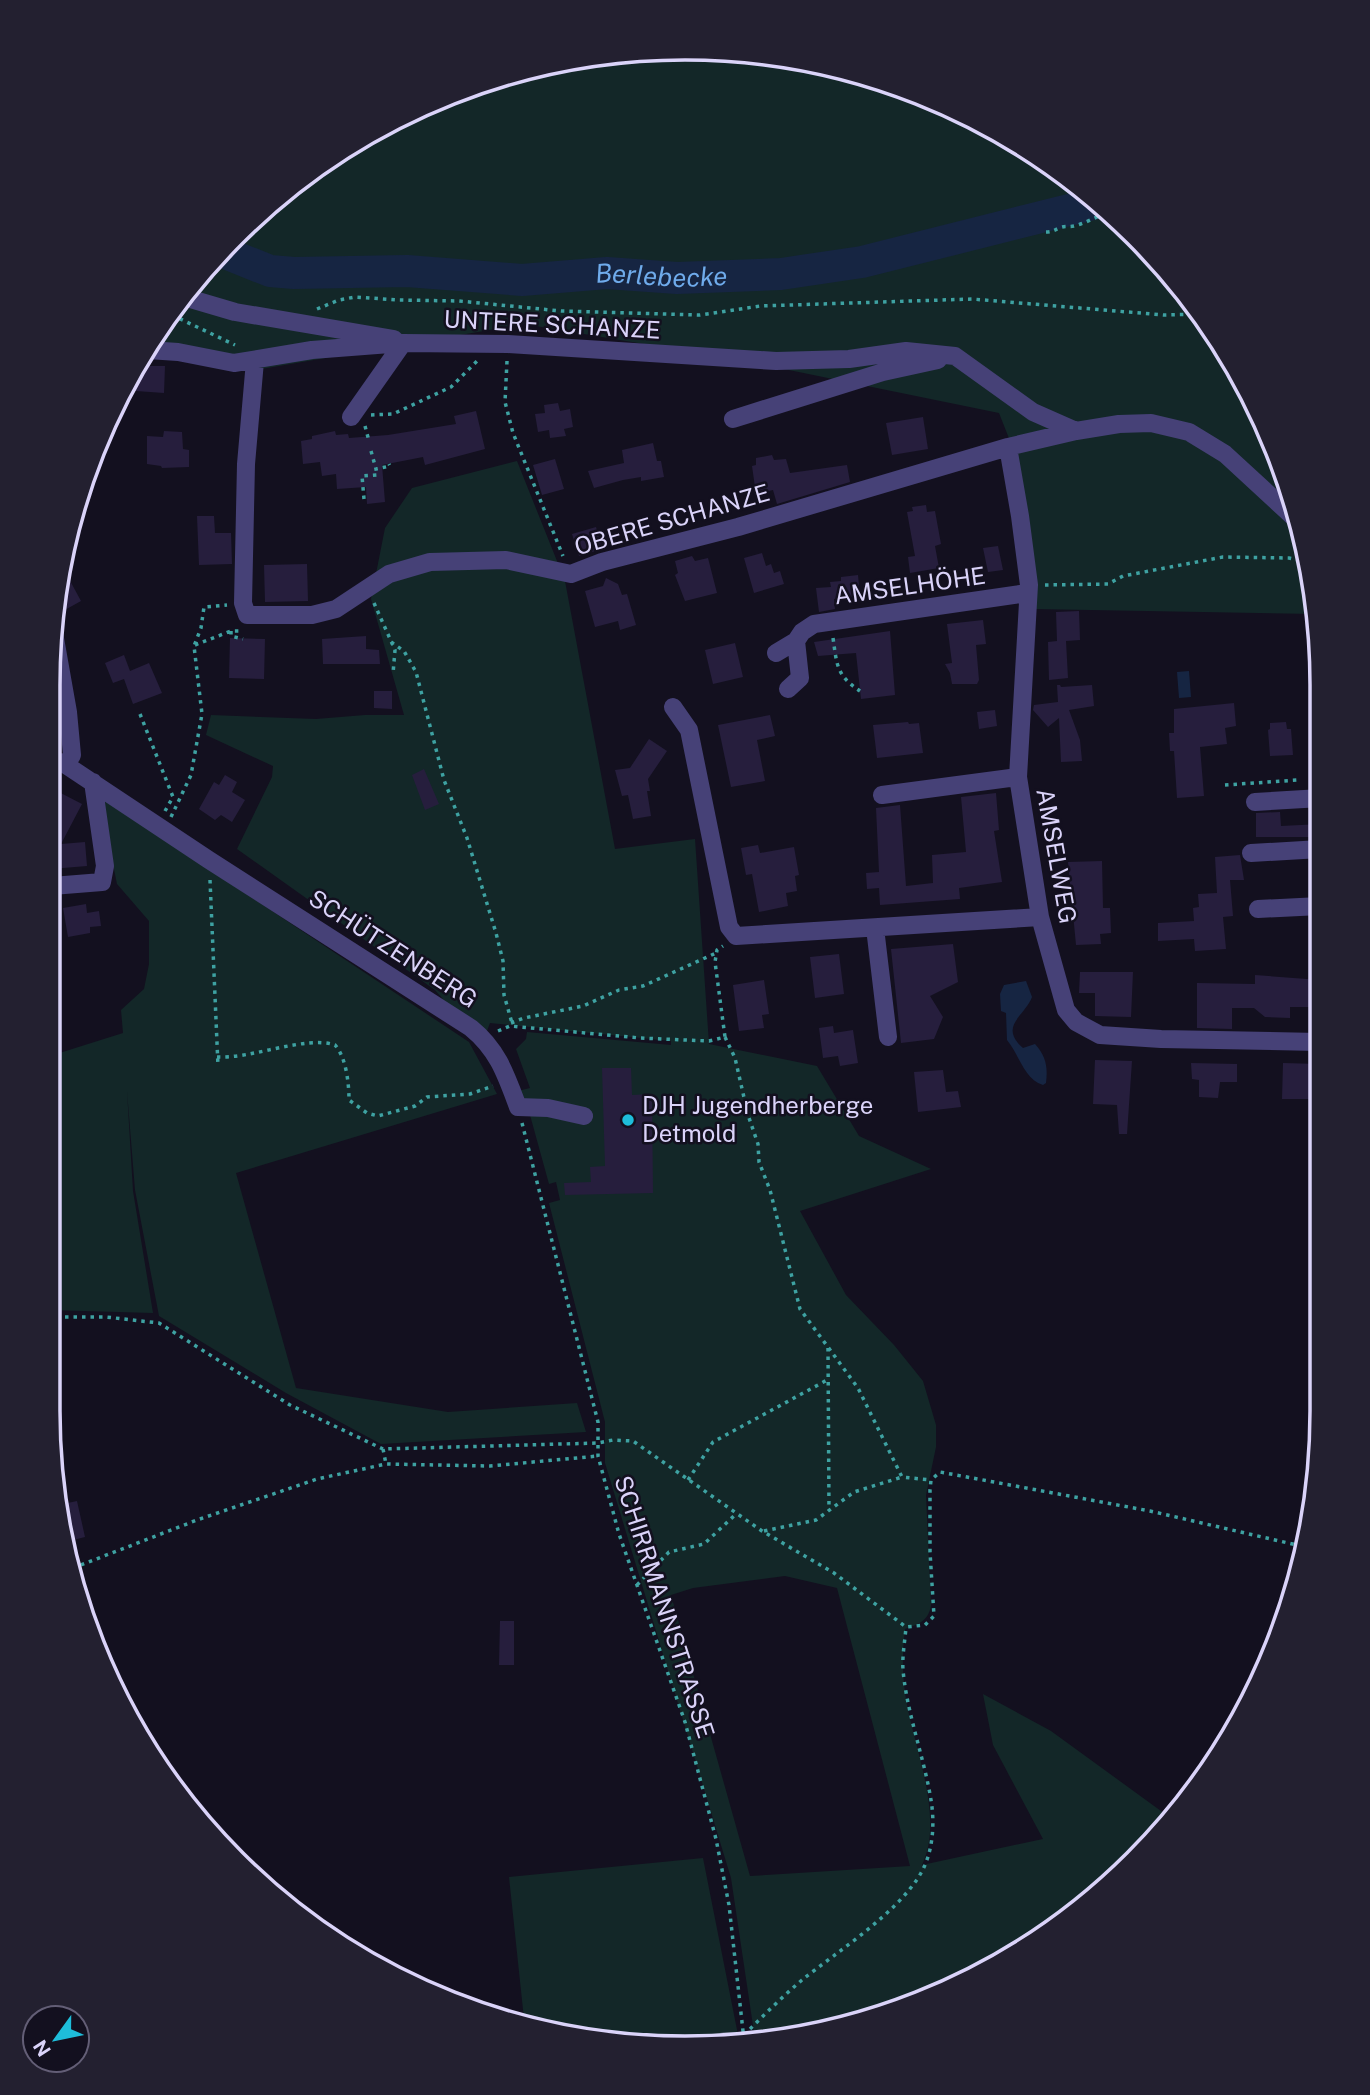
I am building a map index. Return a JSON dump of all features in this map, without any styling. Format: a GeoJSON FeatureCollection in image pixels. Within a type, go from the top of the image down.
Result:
{"type":"FeatureCollection","features":[{"type":"Feature","properties":{"kind":"street"},"geometry":{"type":"LineString","coordinates":[[193,300],[235,312],[392,338],[403,343],[351,417]]}},
{"type":"Feature","properties":{"kind":"street","name":"UNTERE SCHANZE"},"geometry":{"type":"LineString","coordinates":[[156,351],[233,363],[312,350],[403,343],[501,345],[776,361],[849,359],[906,351],[955,356],[1033,412],[1076,431]]}},
{"type":"Feature","properties":{"kind":"street"},"geometry":{"type":"LineString","coordinates":[[733,419],[883,372],[955,356]]}},
{"type":"Feature","properties":{"kind":"street"},"geometry":{"type":"LineString","coordinates":[[243,603],[246,464],[255,361]]}},
{"type":"Feature","properties":{"kind":"street"},"geometry":{"type":"LineString","coordinates":[[1076,431],[1119,424],[1150,423],[1189,432],[1225,454],[1285,509]]}},
{"type":"Feature","properties":{"kind":"street","name":"OBERE SCHANZE"},"geometry":{"type":"LineString","coordinates":[[243,603],[247,615],[312,615],[336,609],[389,574],[430,562],[506,559],[571,574],[602,562],[738,527],[1007,447],[1076,431]]}},
{"type":"Feature","properties":{"kind":"street","name":"AMSELWEG"},"geometry":{"type":"LineString","coordinates":[[1007,447],[1020,516],[1028,589],[1018,777],[1040,917],[1066,1010],[1076,1022],[1100,1035],[1310,1042]]}},
{"type":"Feature","properties":{"kind":"street","name":"AMSELHÖHE"},"geometry":{"type":"LineString","coordinates":[[776,653],[814,624],[1028,589]]}},
{"type":"Feature","properties":{"kind":"street"},"geometry":{"type":"LineString","coordinates":[[788,689],[800,678],[799,636]]}},
{"type":"Feature","properties":{"kind":"street"},"geometry":{"type":"LineString","coordinates":[[60,669],[72,755],[60,761]]}},
{"type":"Feature","properties":{"kind":"street"},"geometry":{"type":"LineString","coordinates":[[673,707],[688,730],[729,927],[736,936],[1040,917]]}},
{"type":"Feature","properties":{"kind":"street","name":"SCHÜTZENBERG"},"geometry":{"type":"LineString","coordinates":[[60,763],[471,1028],[488,1041],[518,1107]]}},
{"type":"Feature","properties":{"kind":"street"},"geometry":{"type":"LineString","coordinates":[[882,795],[1018,777]]}},
{"type":"Feature","properties":{"kind":"street"},"geometry":{"type":"LineString","coordinates":[[60,885],[102,882],[105,866],[93,782]]}},
{"type":"Feature","properties":{"kind":"street"},"geometry":{"type":"LineString","coordinates":[[1255,802],[1310,799]]}},
{"type":"Feature","properties":{"kind":"street"},"geometry":{"type":"LineString","coordinates":[[1251,853],[1310,850]]}},
{"type":"Feature","properties":{"kind":"street"},"geometry":{"type":"LineString","coordinates":[[1258,909],[1310,906]]}},
{"type":"Feature","properties":{"kind":"street"},"geometry":{"type":"LineString","coordinates":[[875,928],[888,1037]]}},
{"type":"Feature","properties":{"kind":"street"},"geometry":{"type":"LineString","coordinates":[[518,1107],[548,1108],[584,1116]]}},
{"type":"Feature","properties":{"kind":"path"},"geometry":{"type":"LineString","coordinates":[[1046,232],[1074,226],[1098,216]]}},
{"type":"Feature","properties":{"kind":"path"},"geometry":{"type":"LineString","coordinates":[[289,320],[339,300],[355,297],[459,301],[561,311],[700,315],[760,306],[972,299],[1188,314]]}},
{"type":"Feature","properties":{"kind":"path"},"geometry":{"type":"LineString","coordinates":[[179,318],[247,351],[255,361]]}},
{"type":"Feature","properties":{"kind":"path"},"geometry":{"type":"LineString","coordinates":[[351,417],[393,414],[439,393],[451,387],[501,345]]}},
{"type":"Feature","properties":{"kind":"path"},"geometry":{"type":"LineString","coordinates":[[501,345],[505,402],[513,433],[571,574]]}},
{"type":"Feature","properties":{"kind":"path"},"geometry":{"type":"LineString","coordinates":[[364,499],[362,476],[377,475],[371,451]]}},
{"type":"Feature","properties":{"kind":"path"},"geometry":{"type":"LineString","coordinates":[[376,468],[390,466],[389,464]]}},
{"type":"Feature","properties":{"kind":"path"},"geometry":{"type":"LineString","coordinates":[[1028,589],[1108,584],[1123,576],[1223,557],[1297,560]]}},
{"type":"Feature","properties":{"kind":"path"},"geometry":{"type":"LineString","coordinates":[[369,587],[395,650],[393,674]]}},
{"type":"Feature","properties":{"kind":"path"},"geometry":{"type":"LineString","coordinates":[[160,828],[191,775],[202,714],[194,646],[201,628],[204,607],[243,603]]}},
{"type":"Feature","properties":{"kind":"path"},"geometry":{"type":"LineString","coordinates":[[831,622],[837,668],[847,682],[860,691]]}},
{"type":"Feature","properties":{"kind":"path"},"geometry":{"type":"LineString","coordinates":[[194,646],[231,631],[244,632]]}},
{"type":"Feature","properties":{"kind":"path"},"geometry":{"type":"LineString","coordinates":[[231,631],[231,636],[243,639]]}},
{"type":"Feature","properties":{"kind":"path"},"geometry":{"type":"LineString","coordinates":[[391,642],[404,652],[416,672],[444,780],[467,838],[496,933],[503,961],[504,995],[511,1024]]}},
{"type":"Feature","properties":{"kind":"path"},"geometry":{"type":"LineString","coordinates":[[140,714],[173,797],[160,828]]}},
{"type":"Feature","properties":{"kind":"path"},"geometry":{"type":"LineString","coordinates":[[209,860],[218,1066]]}},
{"type":"Feature","properties":{"kind":"path"},"geometry":{"type":"LineString","coordinates":[[488,1041],[502,1028],[524,1018],[583,1006],[619,990],[643,986],[716,953],[736,936]]}},
{"type":"Feature","properties":{"kind":"path"},"geometry":{"type":"LineString","coordinates":[[716,953],[725,1037],[735,1058],[748,1115],[758,1144],[759,1162],[770,1190],[800,1309],[858,1388],[902,1477]]}},
{"type":"Feature","properties":{"kind":"path"},"geometry":{"type":"LineString","coordinates":[[511,1024],[640,1038],[709,1041],[725,1037]]}},
{"type":"Feature","properties":{"kind":"path"},"geometry":{"type":"LineString","coordinates":[[218,1057],[246,1056],[311,1043],[335,1045],[344,1066],[349,1100],[366,1113],[378,1116],[415,1105],[427,1097],[475,1093],[508,1081]]}},
{"type":"Feature","properties":{"kind":"path","name":"SCHIRRMANNSTRASSE"},"geometry":{"type":"LineString","coordinates":[[518,1107],[598,1422],[598,1457],[619,1534],[685,1722],[716,1839],[729,1905],[743,2032]]}},
{"type":"Feature","properties":{"kind":"path"},"geometry":{"type":"LineString","coordinates":[[60,1317],[106,1317],[159,1323],[290,1405],[383,1450],[633,1441],[736,1514],[834,1573],[906,1627],[925,1625],[934,1616],[930,1552],[931,1480]]}},
{"type":"Feature","properties":{"kind":"path"},"geometry":{"type":"LineString","coordinates":[[828,1348],[829,1511]]}},
{"type":"Feature","properties":{"kind":"path"},"geometry":{"type":"LineString","coordinates":[[688,1480],[713,1442],[829,1380]]}},
{"type":"Feature","properties":{"kind":"path"},"geometry":{"type":"LineString","coordinates":[[383,1450],[386,1464]]}},
{"type":"Feature","properties":{"kind":"path"},"geometry":{"type":"LineString","coordinates":[[80,1565],[295,1486],[386,1464],[490,1466],[598,1457]]}},
{"type":"Feature","properties":{"kind":"path"},"geometry":{"type":"LineString","coordinates":[[762,1531],[816,1520],[854,1492],[902,1477],[931,1480],[940,1472],[1150,1511],[1295,1545]]}},
{"type":"Feature","properties":{"kind":"path"},"geometry":{"type":"LineString","coordinates":[[637,1585],[669,1552],[704,1544],[736,1514]]}},
{"type":"Feature","properties":{"kind":"path"},"geometry":{"type":"LineString","coordinates":[[749,2032],[800,1982],[881,1916],[909,1889],[928,1858],[932,1835],[932,1803],[914,1732],[903,1669],[906,1627]]}},
{"type":"Feature","properties":{"kind":"green space"},"geometry":{"type":"Polygon","coordinates":[[[644,61],[726,61],[767,65],[847,81],[924,107],[998,143],[1066,189],[1127,243],[1155,273],[1205,337],[1227,372],[1263,446],[1289,523],[1306,614],[1034,609],[1014,451],[999,413],[740,360],[524,324],[249,371],[156,352],[189,304],[215,273],[273,215],[337,165],[408,124],[446,107],[523,81],[603,65],[644,61]]]}},
{"type":"Feature","properties":{"kind":"green space"},"geometry":{"type":"Polygon","coordinates":[[[517,461],[565,581],[615,849],[695,839],[709,1044],[817,1066],[859,1136],[931,1169],[800,1211],[846,1295],[894,1345],[923,1381],[936,1425],[936,1447],[926,1495],[931,1606],[922,1621],[905,1629],[903,1657],[907,1705],[922,1764],[929,1807],[928,1847],[922,1865],[1043,1839],[993,1745],[983,1694],[1051,1731],[1163,1812],[1097,1880],[1033,1930],[962,1971],[886,2002],[807,2023],[754,2031],[731,1878],[605,1463],[605,1422],[549,1203],[560,1200],[556,1182],[549,1184],[530,1115],[518,1091],[530,1088],[516,1049],[526,1039],[527,1032],[671,1045],[671,1041],[490,1023],[482,1044],[435,990],[237,849],[272,777],[273,766],[206,735],[211,715],[316,719],[404,715],[371,599],[385,528],[412,488],[517,461]],[[785,1576],[693,1588],[671,1595],[750,1876],[910,1866],[837,1588],[785,1576]]]}},
{"type":"Feature","properties":{"kind":"green space"},"geometry":{"type":"Polygon","coordinates":[[[99,796],[469,1042],[497,1094],[236,1173],[296,1388],[448,1412],[577,1403],[586,1432],[381,1444],[286,1393],[159,1316],[135,1190],[127,1091],[133,1191],[153,1313],[60,1310],[60,1053],[123,1033],[121,1010],[144,989],[149,964],[149,921],[117,884],[99,796]]]}},
{"type":"Feature","properties":{"kind":"green space"},"geometry":{"type":"Polygon","coordinates":[[[703,1858],[738,2033],[685,2036],[644,2034],[603,2030],[523,2014],[509,1877],[703,1858]]]}},
{"type":"Feature","properties":{"kind":"water"},"geometry":{"type":"Polygon","coordinates":[[[1189,671],[1191,697],[1179,698],[1177,672],[1189,671]]]}},
{"type":"Feature","properties":{"kind":"water"},"geometry":{"type":"Polygon","coordinates":[[[1026,981],[1032,997],[1016,1021],[1013,1033],[1023,1048],[1035,1044],[1042,1053],[1047,1072],[1046,1083],[1043,1085],[1031,1078],[1007,1040],[1006,1013],[1001,1011],[1000,994],[1004,985],[1026,981]]]}},
{"type":"Feature","properties":{"kind":"building"},"geometry":{"type":"Polygon","coordinates":[[[147,366],[165,366],[164,393],[133,391],[147,366]]]}},
{"type":"Feature","properties":{"kind":"building"},"geometry":{"type":"Polygon","coordinates":[[[558,403],[560,411],[570,409],[573,427],[564,429],[566,436],[550,438],[549,430],[538,432],[535,414],[545,413],[544,405],[558,403]]]}},
{"type":"Feature","properties":{"kind":"building"},"geometry":{"type":"Polygon","coordinates":[[[476,411],[485,449],[425,465],[423,457],[382,465],[385,502],[367,504],[366,487],[337,489],[336,474],[322,476],[320,462],[303,464],[301,441],[312,439],[312,436],[335,431],[336,435],[348,434],[349,438],[388,435],[456,424],[454,416],[476,411]]]}},
{"type":"Feature","properties":{"kind":"building"},"geometry":{"type":"Polygon","coordinates":[[[923,417],[928,449],[892,455],[886,423],[923,417]]]}},
{"type":"Feature","properties":{"kind":"building"},"geometry":{"type":"Polygon","coordinates":[[[164,431],[182,432],[183,449],[189,450],[189,467],[162,468],[147,464],[147,436],[163,437],[164,431]]]}},
{"type":"Feature","properties":{"kind":"building"},"geometry":{"type":"Polygon","coordinates":[[[653,443],[664,477],[641,481],[641,477],[594,488],[588,471],[624,463],[622,450],[653,443]]]}},
{"type":"Feature","properties":{"kind":"building"},"geometry":{"type":"Polygon","coordinates":[[[772,455],[774,460],[786,459],[790,473],[847,465],[850,482],[777,504],[773,490],[756,494],[752,466],[756,465],[756,458],[772,455]]]}},
{"type":"Feature","properties":{"kind":"building"},"geometry":{"type":"Polygon","coordinates":[[[555,459],[564,489],[542,495],[533,465],[555,459]]]}},
{"type":"Feature","properties":{"kind":"building"},"geometry":{"type":"Polygon","coordinates":[[[926,505],[927,512],[935,511],[941,544],[935,546],[939,568],[910,573],[908,557],[915,556],[907,512],[913,511],[912,507],[926,505]]]}},
{"type":"Feature","properties":{"kind":"building"},"geometry":{"type":"Polygon","coordinates":[[[197,516],[214,516],[215,533],[231,533],[232,564],[199,565],[197,516]]]}},
{"type":"Feature","properties":{"kind":"building"},"geometry":{"type":"Polygon","coordinates":[[[596,527],[602,549],[579,556],[572,534],[596,527]]]}},
{"type":"Feature","properties":{"kind":"building"},"geometry":{"type":"Polygon","coordinates":[[[998,546],[1003,570],[988,572],[983,548],[998,546]]]}},
{"type":"Feature","properties":{"kind":"building"},"geometry":{"type":"Polygon","coordinates":[[[762,553],[766,566],[771,564],[774,573],[780,571],[784,584],[754,593],[744,558],[762,553]]]}},
{"type":"Feature","properties":{"kind":"building"},"geometry":{"type":"Polygon","coordinates":[[[692,556],[695,561],[708,558],[717,593],[685,601],[675,575],[678,573],[675,561],[692,556]]]}},
{"type":"Feature","properties":{"kind":"building"},"geometry":{"type":"Polygon","coordinates":[[[307,564],[308,601],[265,602],[264,565],[307,564]]]}},
{"type":"Feature","properties":{"kind":"building"},"geometry":{"type":"Polygon","coordinates":[[[858,575],[860,596],[834,599],[835,609],[819,612],[816,588],[831,587],[830,582],[841,581],[841,577],[858,575]]]}},
{"type":"Feature","properties":{"kind":"building"},"geometry":{"type":"Polygon","coordinates":[[[606,578],[618,584],[622,595],[627,594],[636,625],[620,630],[618,621],[595,627],[585,591],[603,586],[606,578]]]}},
{"type":"Feature","properties":{"kind":"building"},"geometry":{"type":"Polygon","coordinates":[[[69,579],[81,601],[64,610],[69,579]]]}},
{"type":"Feature","properties":{"kind":"building"},"geometry":{"type":"Polygon","coordinates":[[[1079,611],[1080,640],[1066,641],[1068,678],[1049,680],[1048,642],[1057,641],[1056,612],[1079,611]]]}},
{"type":"Feature","properties":{"kind":"building"},"geometry":{"type":"Polygon","coordinates":[[[983,620],[986,644],[976,645],[979,680],[977,684],[952,684],[945,664],[952,663],[947,624],[983,620]]]}},
{"type":"Feature","properties":{"kind":"building"},"geometry":{"type":"Polygon","coordinates":[[[890,631],[895,695],[861,699],[856,653],[818,656],[814,642],[890,631]]]}},
{"type":"Feature","properties":{"kind":"building"},"geometry":{"type":"Polygon","coordinates":[[[366,636],[366,649],[379,650],[380,664],[323,664],[322,639],[366,636]]]}},
{"type":"Feature","properties":{"kind":"building"},"geometry":{"type":"Polygon","coordinates":[[[230,638],[265,639],[264,679],[229,678],[230,638]]]}},
{"type":"Feature","properties":{"kind":"building"},"geometry":{"type":"Polygon","coordinates":[[[735,643],[743,677],[713,684],[705,650],[735,643]]]}},
{"type":"Feature","properties":{"kind":"building"},"geometry":{"type":"Polygon","coordinates":[[[124,655],[130,671],[149,663],[162,693],[133,704],[124,679],[113,683],[105,663],[124,655]]]}},
{"type":"Feature","properties":{"kind":"building"},"geometry":{"type":"Polygon","coordinates":[[[1057,685],[1092,685],[1094,706],[1069,710],[1080,740],[1082,761],[1061,762],[1059,718],[1048,727],[1033,710],[1034,705],[1058,702],[1057,685]]]}},
{"type":"Feature","properties":{"kind":"building"},"geometry":{"type":"Polygon","coordinates":[[[374,691],[392,691],[392,709],[374,708],[374,691]]]}},
{"type":"Feature","properties":{"kind":"building"},"geometry":{"type":"Polygon","coordinates":[[[1234,703],[1236,726],[1225,728],[1227,744],[1200,747],[1204,796],[1177,798],[1174,751],[1170,751],[1169,733],[1174,733],[1174,709],[1234,703]]]}},
{"type":"Feature","properties":{"kind":"building"},"geometry":{"type":"Polygon","coordinates":[[[995,710],[997,726],[979,729],[977,712],[995,710]]]}},
{"type":"Feature","properties":{"kind":"building"},"geometry":{"type":"Polygon","coordinates":[[[770,715],[775,736],[757,740],[765,781],[731,787],[718,725],[770,715]]]}},
{"type":"Feature","properties":{"kind":"building"},"geometry":{"type":"Polygon","coordinates":[[[1286,722],[1287,729],[1291,729],[1293,755],[1270,756],[1270,723],[1286,722]]]}},
{"type":"Feature","properties":{"kind":"building"},"geometry":{"type":"Polygon","coordinates":[[[919,723],[923,753],[877,758],[873,725],[919,723]]]}},
{"type":"Feature","properties":{"kind":"building"},"geometry":{"type":"Polygon","coordinates":[[[649,739],[667,751],[648,779],[651,816],[633,819],[628,795],[622,796],[615,770],[630,768],[649,739]]]}},
{"type":"Feature","properties":{"kind":"building"},"geometry":{"type":"Polygon","coordinates":[[[424,769],[439,804],[425,810],[412,775],[424,769]]]}},
{"type":"Feature","properties":{"kind":"building"},"geometry":{"type":"Polygon","coordinates":[[[225,775],[237,782],[232,792],[245,800],[232,822],[221,815],[215,820],[199,809],[214,782],[219,785],[225,775]]]}},
{"type":"Feature","properties":{"kind":"building"},"geometry":{"type":"Polygon","coordinates":[[[60,793],[82,804],[61,844],[85,842],[87,866],[60,868],[60,793]]]}},
{"type":"Feature","properties":{"kind":"building"},"geometry":{"type":"Polygon","coordinates":[[[996,793],[999,830],[994,831],[1002,882],[959,888],[960,899],[880,905],[879,888],[867,889],[866,873],[879,872],[876,808],[900,805],[906,886],[933,883],[932,855],[966,852],[961,797],[996,793]]]}},
{"type":"Feature","properties":{"kind":"building"},"geometry":{"type":"Polygon","coordinates":[[[1280,812],[1281,826],[1310,825],[1310,837],[1256,837],[1256,813],[1280,812]]]}},
{"type":"Feature","properties":{"kind":"building"},"geometry":{"type":"Polygon","coordinates":[[[758,845],[760,853],[794,847],[799,875],[795,876],[797,891],[786,893],[788,906],[759,912],[752,874],[746,875],[741,848],[758,845]]]}},
{"type":"Feature","properties":{"kind":"building"},"geometry":{"type":"Polygon","coordinates":[[[1240,855],[1244,880],[1230,880],[1233,916],[1223,917],[1226,949],[1195,951],[1194,939],[1158,941],[1158,923],[1194,921],[1193,908],[1199,907],[1198,894],[1217,893],[1215,857],[1240,855]]]}},
{"type":"Feature","properties":{"kind":"building"},"geometry":{"type":"Polygon","coordinates":[[[1102,861],[1103,908],[1110,908],[1111,933],[1100,934],[1101,944],[1076,945],[1068,862],[1102,861]]]}},
{"type":"Feature","properties":{"kind":"building"},"geometry":{"type":"Polygon","coordinates":[[[86,904],[87,913],[99,911],[101,926],[90,927],[90,933],[68,937],[63,908],[86,904]]]}},
{"type":"Feature","properties":{"kind":"building"},"geometry":{"type":"Polygon","coordinates":[[[953,944],[958,982],[930,996],[943,1017],[934,1039],[901,1043],[891,949],[953,944]]]}},
{"type":"Feature","properties":{"kind":"building"},"geometry":{"type":"Polygon","coordinates":[[[839,954],[844,994],[815,998],[810,957],[839,954]]]}},
{"type":"Feature","properties":{"kind":"building"},"geometry":{"type":"Polygon","coordinates":[[[1080,972],[1133,972],[1131,1017],[1095,1016],[1095,993],[1079,993],[1080,972]]]}},
{"type":"Feature","properties":{"kind":"building"},"geometry":{"type":"Polygon","coordinates":[[[1255,975],[1310,979],[1310,1007],[1290,1007],[1290,1018],[1265,1017],[1254,1008],[1232,1008],[1232,1029],[1197,1028],[1197,983],[1255,984],[1255,975]]]}},
{"type":"Feature","properties":{"kind":"building"},"geometry":{"type":"Polygon","coordinates":[[[764,980],[769,1014],[762,1015],[764,1028],[739,1031],[733,985],[764,980]]]}},
{"type":"Feature","properties":{"kind":"building"},"geometry":{"type":"Polygon","coordinates":[[[833,1026],[834,1033],[853,1030],[858,1063],[840,1066],[838,1056],[823,1058],[819,1028],[833,1026]]]}},
{"type":"Feature","properties":{"kind":"building"},"geometry":{"type":"Polygon","coordinates":[[[1095,1060],[1132,1061],[1127,1134],[1119,1134],[1117,1105],[1093,1104],[1095,1060]]]}},
{"type":"Feature","properties":{"kind":"building"},"geometry":{"type":"Polygon","coordinates":[[[1191,1063],[1237,1064],[1237,1082],[1220,1082],[1218,1098],[1199,1097],[1199,1080],[1192,1079],[1191,1063]]]}},
{"type":"Feature","properties":{"kind":"building"},"geometry":{"type":"Polygon","coordinates":[[[1283,1063],[1310,1064],[1310,1099],[1282,1099],[1283,1063]]]}},
{"type":"Feature","properties":{"kind":"building"},"geometry":{"type":"Polygon","coordinates":[[[602,1068],[631,1068],[632,1095],[652,1094],[653,1193],[565,1195],[564,1183],[591,1182],[590,1167],[605,1166],[602,1068]]]}},
{"type":"Feature","properties":{"kind":"building"},"geometry":{"type":"Polygon","coordinates":[[[943,1070],[946,1092],[958,1091],[961,1107],[918,1112],[914,1072],[943,1070]]]}},
{"type":"Feature","properties":{"kind":"building"},"geometry":{"type":"Polygon","coordinates":[[[77,1501],[85,1537],[74,1540],[67,1503],[77,1501]]]}},
{"type":"Feature","properties":{"kind":"building"},"geometry":{"type":"Polygon","coordinates":[[[500,1621],[514,1621],[514,1665],[499,1665],[500,1621]]]}},
{"type":"Feature","properties":{"kind":"waterway","name":"Berlebecke"},"geometry":{"type":"LineString","coordinates":[[231,256],[270,271],[294,273],[407,271],[522,280],[607,273],[677,278],[781,274],[862,262],[1086,206]]}},
{"type":"Feature","properties":{"kind":"place","name":"DJH Jugendherberge Detmold"},"geometry":{"type":"Point","coordinates":[628,1120]}}]}
